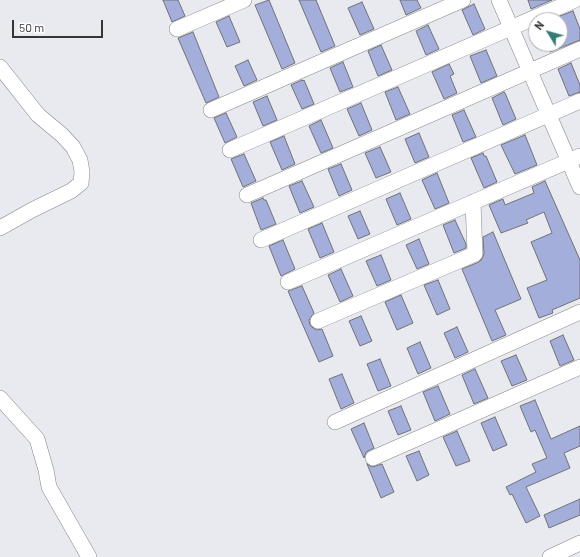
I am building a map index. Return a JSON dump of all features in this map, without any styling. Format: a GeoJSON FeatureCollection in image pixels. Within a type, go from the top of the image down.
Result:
{"type":"FeatureCollection","features":[{"type":"Feature","properties":{"kind":"street"},"geometry":{"type":"LineString","coordinates":[[177,28],[244,0]]}},
{"type":"Feature","properties":{"kind":"street"},"geometry":{"type":"LineString","coordinates":[[211,110],[463,0]]}},
{"type":"Feature","properties":{"kind":"street"},"geometry":{"type":"LineString","coordinates":[[499,0],[549,115],[574,158],[580,186]]}},
{"type":"Feature","properties":{"kind":"street"},"geometry":{"type":"LineString","coordinates":[[230,150],[575,0]]}},
{"type":"Feature","properties":{"kind":"street"},"geometry":{"type":"LineString","coordinates":[[247,195],[580,49]]}},
{"type":"Feature","properties":{"kind":"street"},"geometry":{"type":"LineString","coordinates":[[0,67],[38,115],[62,135],[73,147],[80,160],[82,172],[81,183],[71,191],[0,228]]}},
{"type":"Feature","properties":{"kind":"street"},"geometry":{"type":"LineString","coordinates":[[261,240],[580,101]]}},
{"type":"Feature","properties":{"kind":"street"},"geometry":{"type":"LineString","coordinates":[[288,282],[574,158]]}},
{"type":"Feature","properties":{"kind":"street"},"geometry":{"type":"LineString","coordinates":[[318,321],[475,254],[473,202]]}},
{"type":"Feature","properties":{"kind":"street"},"geometry":{"type":"LineString","coordinates":[[335,422],[580,312]]}},
{"type":"Feature","properties":{"kind":"street"},"geometry":{"type":"LineString","coordinates":[[373,458],[579,369]]}},
{"type":"Feature","properties":{"kind":"street"},"geometry":{"type":"LineString","coordinates":[[0,398],[36,439],[50,487],[89,557]]}},
{"type":"Feature","properties":{"kind":"street"},"geometry":{"type":"LineString","coordinates":[[550,557],[580,543]]}},
{"type":"Feature","properties":{"kind":"building"},"geometry":{"type":"Polygon","coordinates":[[[163,0],[178,0],[185,16],[172,22],[163,0]]]}},
{"type":"Feature","properties":{"kind":"building"},"geometry":{"type":"Polygon","coordinates":[[[269,0],[295,63],[282,69],[255,5],[269,0]]]}},
{"type":"Feature","properties":{"kind":"building"},"geometry":{"type":"Polygon","coordinates":[[[299,0],[316,0],[335,46],[321,52],[299,0]]]}},
{"type":"Feature","properties":{"kind":"building"},"geometry":{"type":"Polygon","coordinates":[[[400,0],[417,0],[421,8],[406,15],[400,0]]]}},
{"type":"Feature","properties":{"kind":"building"},"geometry":{"type":"Polygon","coordinates":[[[528,0],[552,0],[531,9],[528,0]]]}},
{"type":"Feature","properties":{"kind":"building"},"geometry":{"type":"Polygon","coordinates":[[[362,2],[374,29],[360,35],[348,8],[362,2]]]}},
{"type":"Feature","properties":{"kind":"building"},"geometry":{"type":"Polygon","coordinates":[[[474,4],[485,29],[473,35],[462,10],[474,4]]]}},
{"type":"Feature","properties":{"kind":"building"},"geometry":{"type":"Polygon","coordinates":[[[573,11],[580,29],[580,40],[568,45],[568,13],[573,11]]]}},
{"type":"Feature","properties":{"kind":"building"},"geometry":{"type":"Polygon","coordinates":[[[229,16],[240,42],[227,47],[216,22],[229,16]]]}},
{"type":"Feature","properties":{"kind":"building"},"geometry":{"type":"Polygon","coordinates":[[[428,25],[439,49],[426,55],[416,31],[428,25]]]}},
{"type":"Feature","properties":{"kind":"building"},"geometry":{"type":"Polygon","coordinates":[[[193,32],[219,97],[206,103],[178,38],[193,32]]]}},
{"type":"Feature","properties":{"kind":"building"},"geometry":{"type":"Polygon","coordinates":[[[381,45],[392,70],[378,76],[368,51],[381,45]]]}},
{"type":"Feature","properties":{"kind":"building"},"geometry":{"type":"Polygon","coordinates":[[[486,50],[497,76],[481,83],[470,56],[486,50]]]}},
{"type":"Feature","properties":{"kind":"building"},"geometry":{"type":"Polygon","coordinates":[[[248,60],[257,80],[244,86],[235,66],[248,60]]]}},
{"type":"Feature","properties":{"kind":"building"},"geometry":{"type":"Polygon","coordinates":[[[343,62],[353,87],[340,92],[330,68],[343,62]]]}},
{"type":"Feature","properties":{"kind":"building"},"geometry":{"type":"Polygon","coordinates":[[[571,63],[580,85],[580,92],[569,96],[558,69],[571,63]]]}},
{"type":"Feature","properties":{"kind":"building"},"geometry":{"type":"Polygon","coordinates":[[[449,64],[454,74],[450,76],[457,93],[444,99],[432,72],[449,64]]]}},
{"type":"Feature","properties":{"kind":"building"},"geometry":{"type":"Polygon","coordinates":[[[304,80],[314,104],[302,109],[291,85],[304,80]]]}},
{"type":"Feature","properties":{"kind":"building"},"geometry":{"type":"Polygon","coordinates":[[[398,87],[410,114],[396,120],[385,92],[398,87]]]}},
{"type":"Feature","properties":{"kind":"building"},"geometry":{"type":"Polygon","coordinates":[[[504,92],[516,119],[503,125],[492,98],[504,92]]]}},
{"type":"Feature","properties":{"kind":"building"},"geometry":{"type":"Polygon","coordinates":[[[267,96],[277,120],[263,126],[253,102],[267,96]]]}},
{"type":"Feature","properties":{"kind":"building"},"geometry":{"type":"Polygon","coordinates":[[[361,103],[372,130],[359,136],[347,109],[361,103]]]}},
{"type":"Feature","properties":{"kind":"building"},"geometry":{"type":"Polygon","coordinates":[[[464,110],[476,137],[463,142],[452,115],[464,110]]]}},
{"type":"Feature","properties":{"kind":"building"},"geometry":{"type":"Polygon","coordinates":[[[226,113],[237,137],[225,143],[214,118],[226,113]]]}},
{"type":"Feature","properties":{"kind":"building"},"geometry":{"type":"Polygon","coordinates":[[[321,120],[333,148],[321,153],[309,126],[321,120]]]}},
{"type":"Feature","properties":{"kind":"building"},"geometry":{"type":"Polygon","coordinates":[[[419,133],[429,157],[415,163],[405,139],[419,133]]]}},
{"type":"Feature","properties":{"kind":"building"},"geometry":{"type":"Polygon","coordinates":[[[525,135],[537,165],[515,174],[501,145],[525,135]]]}},
{"type":"Feature","properties":{"kind":"building"},"geometry":{"type":"Polygon","coordinates":[[[284,136],[295,164],[282,170],[270,142],[284,136]]]}},
{"type":"Feature","properties":{"kind":"building"},"geometry":{"type":"Polygon","coordinates":[[[380,147],[391,172],[376,178],[365,153],[380,147]]]}},
{"type":"Feature","properties":{"kind":"building"},"geometry":{"type":"Polygon","coordinates":[[[483,153],[484,156],[486,156],[497,182],[484,188],[471,158],[483,153]]]}},
{"type":"Feature","properties":{"kind":"building"},"geometry":{"type":"Polygon","coordinates":[[[244,154],[256,181],[243,187],[231,159],[244,154]]]}},
{"type":"Feature","properties":{"kind":"building"},"geometry":{"type":"Polygon","coordinates":[[[341,164],[352,190],[339,196],[328,169],[341,164]]]}},
{"type":"Feature","properties":{"kind":"building"},"geometry":{"type":"Polygon","coordinates":[[[437,173],[449,203],[435,209],[422,180],[437,173]]]}},
{"type":"Feature","properties":{"kind":"building"},"geometry":{"type":"Polygon","coordinates":[[[302,181],[314,207],[300,213],[289,186],[302,181]]]}},
{"type":"Feature","properties":{"kind":"building"},"geometry":{"type":"Polygon","coordinates":[[[545,181],[580,260],[580,298],[552,310],[553,313],[539,318],[527,288],[547,280],[531,242],[552,233],[544,212],[526,220],[528,223],[501,233],[489,205],[503,199],[505,205],[534,193],[532,187],[545,181]]]}},
{"type":"Feature","properties":{"kind":"building"},"geometry":{"type":"Polygon","coordinates":[[[400,193],[411,219],[397,225],[386,199],[400,193]]]}},
{"type":"Feature","properties":{"kind":"building"},"geometry":{"type":"Polygon","coordinates":[[[263,198],[266,200],[276,224],[261,230],[251,203],[263,198]]]}},
{"type":"Feature","properties":{"kind":"building"},"geometry":{"type":"Polygon","coordinates":[[[360,211],[370,234],[358,239],[348,216],[360,211]]]}},
{"type":"Feature","properties":{"kind":"building"},"geometry":{"type":"Polygon","coordinates":[[[455,220],[466,244],[466,248],[454,253],[443,225],[455,220]]]}},
{"type":"Feature","properties":{"kind":"building"},"geometry":{"type":"Polygon","coordinates":[[[322,223],[334,252],[320,258],[308,229],[322,223]]]}},
{"type":"Feature","properties":{"kind":"building"},"geometry":{"type":"Polygon","coordinates":[[[493,232],[521,299],[495,310],[506,335],[492,341],[462,269],[479,262],[482,259],[484,254],[483,237],[493,232]]]}},
{"type":"Feature","properties":{"kind":"building"},"geometry":{"type":"Polygon","coordinates":[[[419,239],[429,264],[417,269],[406,245],[419,239]]]}},
{"type":"Feature","properties":{"kind":"building"},"geometry":{"type":"Polygon","coordinates":[[[283,240],[295,269],[281,276],[269,246],[283,240]]]}},
{"type":"Feature","properties":{"kind":"building"},"geometry":{"type":"Polygon","coordinates":[[[381,255],[391,280],[377,286],[366,261],[381,255]]]}},
{"type":"Feature","properties":{"kind":"building"},"geometry":{"type":"Polygon","coordinates":[[[341,269],[353,296],[340,302],[328,275],[341,269]]]}},
{"type":"Feature","properties":{"kind":"building"},"geometry":{"type":"Polygon","coordinates":[[[438,280],[450,309],[437,315],[424,285],[438,280]]]}},
{"type":"Feature","properties":{"kind":"building"},"geometry":{"type":"Polygon","coordinates":[[[302,286],[314,313],[309,320],[310,325],[317,330],[322,329],[333,356],[319,362],[288,291],[302,286]]]}},
{"type":"Feature","properties":{"kind":"building"},"geometry":{"type":"Polygon","coordinates":[[[401,295],[413,323],[397,330],[385,302],[401,295]]]}},
{"type":"Feature","properties":{"kind":"building"},"geometry":{"type":"Polygon","coordinates":[[[361,316],[372,341],[360,346],[349,321],[361,316]]]}},
{"type":"Feature","properties":{"kind":"building"},"geometry":{"type":"Polygon","coordinates":[[[457,327],[468,352],[455,358],[444,333],[457,327]]]}},
{"type":"Feature","properties":{"kind":"building"},"geometry":{"type":"Polygon","coordinates":[[[563,335],[574,360],[560,366],[550,341],[563,335]]]}},
{"type":"Feature","properties":{"kind":"building"},"geometry":{"type":"Polygon","coordinates":[[[420,342],[431,368],[418,374],[407,348],[420,342]]]}},
{"type":"Feature","properties":{"kind":"building"},"geometry":{"type":"Polygon","coordinates":[[[516,355],[527,380],[512,386],[501,361],[516,355]]]}},
{"type":"Feature","properties":{"kind":"building"},"geometry":{"type":"Polygon","coordinates":[[[380,359],[391,386],[378,391],[367,364],[380,359]]]}},
{"type":"Feature","properties":{"kind":"building"},"geometry":{"type":"Polygon","coordinates":[[[475,369],[488,398],[474,404],[462,375],[475,369]]]}},
{"type":"Feature","properties":{"kind":"building"},"geometry":{"type":"Polygon","coordinates":[[[342,374],[354,403],[341,409],[329,379],[342,374]]]}},
{"type":"Feature","properties":{"kind":"building"},"geometry":{"type":"Polygon","coordinates":[[[438,386],[450,414],[435,421],[423,392],[438,386]]]}},
{"type":"Feature","properties":{"kind":"building"},"geometry":{"type":"Polygon","coordinates":[[[535,400],[551,439],[580,426],[580,446],[564,453],[570,468],[526,487],[540,516],[526,523],[512,494],[510,495],[506,487],[536,472],[532,464],[547,458],[535,430],[531,432],[520,406],[535,400]]]}},
{"type":"Feature","properties":{"kind":"building"},"geometry":{"type":"Polygon","coordinates":[[[401,406],[411,430],[398,435],[388,411],[401,406]]]}},
{"type":"Feature","properties":{"kind":"building"},"geometry":{"type":"Polygon","coordinates":[[[495,417],[507,445],[493,451],[481,423],[495,417]]]}},
{"type":"Feature","properties":{"kind":"building"},"geometry":{"type":"Polygon","coordinates":[[[364,423],[374,448],[366,452],[364,458],[351,429],[364,423]]]}},
{"type":"Feature","properties":{"kind":"building"},"geometry":{"type":"Polygon","coordinates":[[[457,431],[470,461],[456,466],[443,437],[457,431]]]}},
{"type":"Feature","properties":{"kind":"building"},"geometry":{"type":"Polygon","coordinates":[[[419,451],[429,475],[417,481],[406,456],[419,451]]]}},
{"type":"Feature","properties":{"kind":"building"},"geometry":{"type":"Polygon","coordinates":[[[367,464],[372,467],[382,464],[394,492],[381,498],[367,464]]]}},
{"type":"Feature","properties":{"kind":"building"},"geometry":{"type":"Polygon","coordinates":[[[580,499],[580,515],[549,528],[544,515],[580,499]]]}}]}
